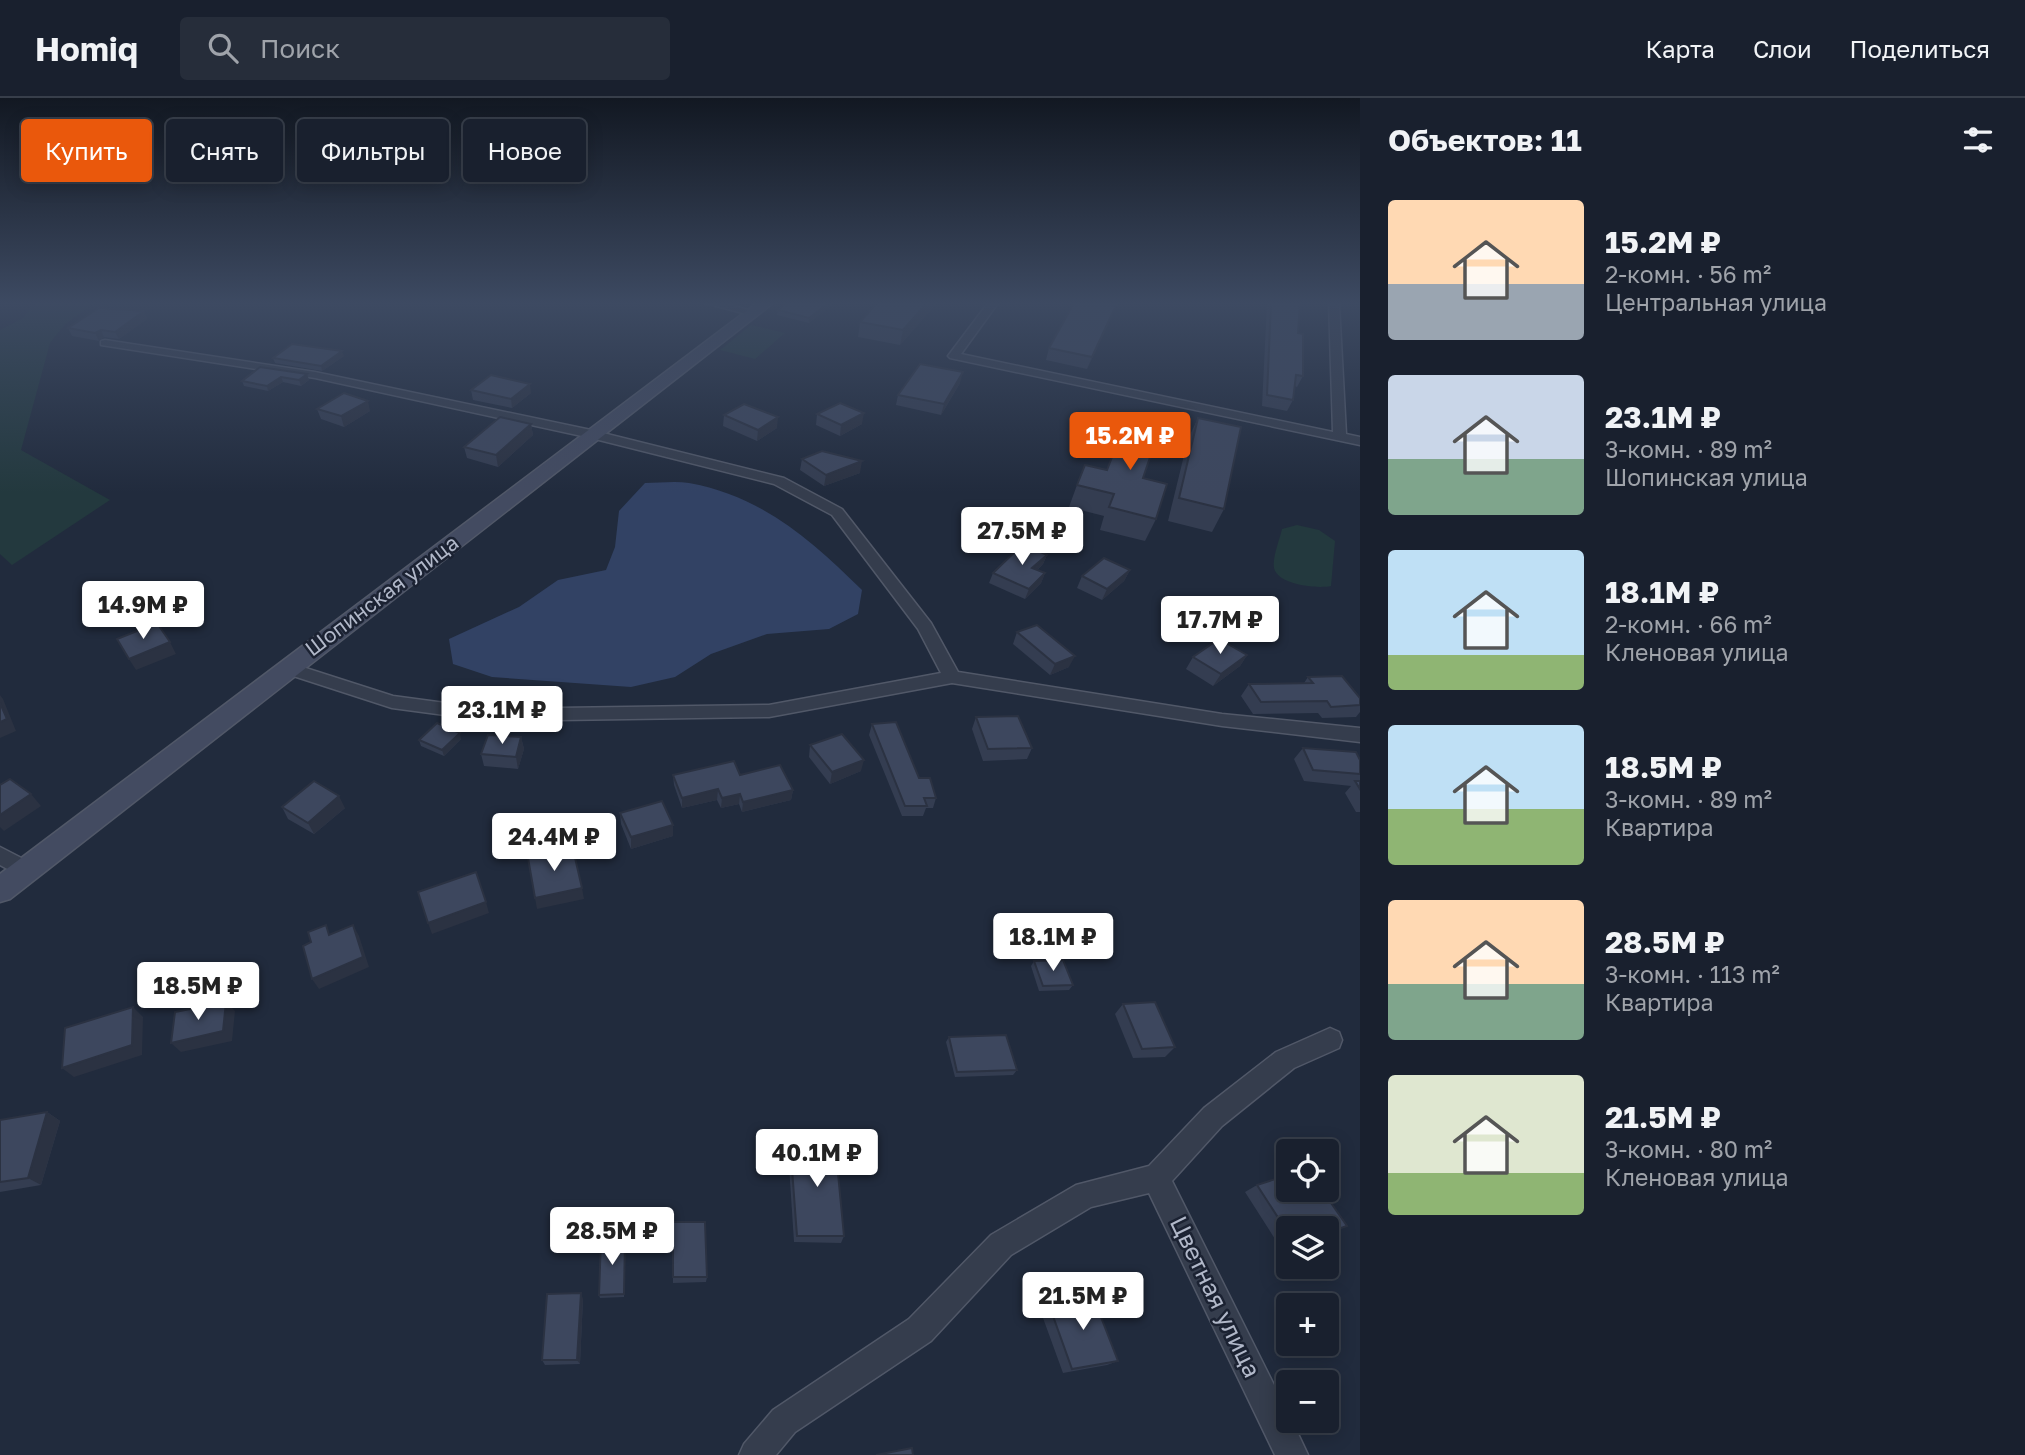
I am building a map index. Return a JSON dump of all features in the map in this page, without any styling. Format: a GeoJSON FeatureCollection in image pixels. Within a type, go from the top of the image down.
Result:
{"type":"FeatureCollection","features":[{"type":"Feature","properties":{"kind":"street"},"geometry":{"type":"LineString","coordinates":[[256,366],[315,375],[592,434],[647,450],[779,481],[837,512],[925,627],[952,677]]}},
{"type":"Feature","properties":{"kind":"street","name":"Шопинская улица"},"geometry":{"type":"LineString","coordinates":[[0,890],[682,366]]}},
{"type":"Feature","properties":{"kind":"street"},"geometry":{"type":"LineString","coordinates":[[1003,366],[1360,441]]}},
{"type":"Feature","properties":{"kind":"street"},"geometry":{"type":"LineString","coordinates":[[1337,366],[1340,437]]}},
{"type":"Feature","properties":{"kind":"street"},"geometry":{"type":"LineString","coordinates":[[287,668],[392,702],[490,715],[769,711],[952,677],[1222,720],[1360,735]]}},
{"type":"Feature","properties":{"kind":"street"},"geometry":{"type":"LineString","coordinates":[[0,855],[26,870]]}},
{"type":"Feature","properties":{"kind":"street"},"geometry":{"type":"LineString","coordinates":[[755,1455],[784,1421],[920,1330],[1001,1245],[1086,1195],[1156,1178],[1213,1117],[1285,1060],[1330,1040]]}},
{"type":"Feature","properties":{"kind":"street","name":"Цветная улица"},"geometry":{"type":"LineString","coordinates":[[1156,1178],[1292,1455]]}},
{"type":"Feature","properties":{"kind":"green space"},"geometry":{"type":"Polygon","coordinates":[[[0,366],[44,366],[21,450],[110,500],[12,565],[0,554],[0,366]]]}},
{"type":"Feature","properties":{"kind":"green space"},"geometry":{"type":"Polygon","coordinates":[[[1297,525],[1319,530],[1335,541],[1331,586],[1317,587],[1290,582],[1277,574],[1274,559],[1282,529],[1297,525]]]}},
{"type":"Feature","properties":{"kind":"water"},"geometry":{"type":"Polygon","coordinates":[[[645,483],[689,483],[715,489],[762,509],[824,554],[862,590],[858,614],[829,629],[767,634],[711,654],[675,677],[631,687],[492,677],[453,664],[449,639],[519,607],[558,580],[606,570],[615,547],[619,511],[645,483]]]}},
{"type":"Feature","properties":{"kind":"building"},"geometry":{"type":"Polygon","coordinates":[[[918,366],[963,372],[944,404],[898,395],[918,366]]]}},
{"type":"Feature","properties":{"kind":"building"},"geometry":{"type":"Polygon","coordinates":[[[1268,366],[1303,366],[1303,376],[1296,375],[1293,400],[1267,395],[1268,366]]]}},
{"type":"Feature","properties":{"kind":"building"},"geometry":{"type":"Polygon","coordinates":[[[260,367],[307,374],[299,380],[281,377],[267,386],[242,381],[260,367]]]}},
{"type":"Feature","properties":{"kind":"building"},"geometry":{"type":"Polygon","coordinates":[[[491,375],[530,384],[511,399],[471,390],[491,375]]]}},
{"type":"Feature","properties":{"kind":"building"},"geometry":{"type":"Polygon","coordinates":[[[344,393],[368,401],[341,416],[317,409],[344,393]]]}},
{"type":"Feature","properties":{"kind":"building"},"geometry":{"type":"Polygon","coordinates":[[[840,403],[864,413],[841,425],[817,414],[840,403]]]}},
{"type":"Feature","properties":{"kind":"building"},"geometry":{"type":"Polygon","coordinates":[[[744,404],[778,417],[758,430],[724,415],[744,404]]]}},
{"type":"Feature","properties":{"kind":"building"},"geometry":{"type":"Polygon","coordinates":[[[500,417],[531,424],[496,455],[464,447],[500,417]]]}},
{"type":"Feature","properties":{"kind":"building"},"geometry":{"type":"Polygon","coordinates":[[[1127,418],[1161,425],[1143,478],[1167,484],[1156,519],[1109,507],[1114,494],[1077,485],[1085,465],[1107,470],[1127,418]]]}},
{"type":"Feature","properties":{"kind":"building"},"geometry":{"type":"Polygon","coordinates":[[[1198,418],[1241,427],[1224,509],[1179,498],[1198,418]]]}},
{"type":"Feature","properties":{"kind":"building"},"geometry":{"type":"Polygon","coordinates":[[[822,451],[862,461],[826,475],[802,459],[822,451]]]}},
{"type":"Feature","properties":{"kind":"building"},"geometry":{"type":"Polygon","coordinates":[[[1023,544],[1047,555],[1032,568],[1045,573],[1029,589],[993,573],[1023,544]]]}},
{"type":"Feature","properties":{"kind":"building"},"geometry":{"type":"Polygon","coordinates":[[[1104,558],[1130,570],[1107,589],[1082,576],[1104,558]]]}},
{"type":"Feature","properties":{"kind":"building"},"geometry":{"type":"Polygon","coordinates":[[[157,623],[170,642],[129,659],[117,639],[157,623]]]}},
{"type":"Feature","properties":{"kind":"building"},"geometry":{"type":"Polygon","coordinates":[[[1037,625],[1075,656],[1055,664],[1017,632],[1037,625]]]}},
{"type":"Feature","properties":{"kind":"building"},"geometry":{"type":"Polygon","coordinates":[[[1219,639],[1247,655],[1221,674],[1193,657],[1219,639]]]}},
{"type":"Feature","properties":{"kind":"building"},"geometry":{"type":"Polygon","coordinates":[[[1342,676],[1360,698],[1360,705],[1331,707],[1327,701],[1261,702],[1249,684],[1313,683],[1308,677],[1342,676]]]}},
{"type":"Feature","properties":{"kind":"building"},"geometry":{"type":"Polygon","coordinates":[[[0,703],[7,719],[0,722],[0,703]]]}},
{"type":"Feature","properties":{"kind":"building"},"geometry":{"type":"Polygon","coordinates":[[[1018,716],[1032,748],[988,749],[976,717],[1018,716]]]}},
{"type":"Feature","properties":{"kind":"building"},"geometry":{"type":"Polygon","coordinates":[[[896,722],[919,778],[930,778],[936,798],[924,798],[927,806],[905,806],[872,724],[896,722]]]}},
{"type":"Feature","properties":{"kind":"building"},"geometry":{"type":"Polygon","coordinates":[[[437,723],[460,733],[442,750],[419,740],[437,723]]]}},
{"type":"Feature","properties":{"kind":"building"},"geometry":{"type":"Polygon","coordinates":[[[842,734],[864,760],[832,772],[810,745],[842,734]]]}},
{"type":"Feature","properties":{"kind":"building"},"geometry":{"type":"Polygon","coordinates":[[[488,735],[521,737],[516,757],[481,754],[488,735]]]}},
{"type":"Feature","properties":{"kind":"building"},"geometry":{"type":"Polygon","coordinates":[[[1303,748],[1356,752],[1360,760],[1360,774],[1313,770],[1303,748]]]}},
{"type":"Feature","properties":{"kind":"building"},"geometry":{"type":"Polygon","coordinates":[[[734,761],[740,775],[780,765],[793,790],[743,802],[740,794],[722,798],[718,789],[682,798],[673,775],[734,761]]]}},
{"type":"Feature","properties":{"kind":"building"},"geometry":{"type":"Polygon","coordinates":[[[10,779],[31,794],[0,815],[0,785],[10,779]]]}},
{"type":"Feature","properties":{"kind":"building"},"geometry":{"type":"Polygon","coordinates":[[[314,781],[339,796],[308,823],[282,807],[314,781]]]}},
{"type":"Feature","properties":{"kind":"building"},"geometry":{"type":"Polygon","coordinates":[[[662,801],[673,825],[631,837],[620,813],[662,801]]]}},
{"type":"Feature","properties":{"kind":"building"},"geometry":{"type":"Polygon","coordinates":[[[573,849],[582,888],[535,898],[528,858],[573,849]]]}},
{"type":"Feature","properties":{"kind":"building"},"geometry":{"type":"Polygon","coordinates":[[[476,872],[486,902],[428,923],[418,892],[476,872]]]}},
{"type":"Feature","properties":{"kind":"building"},"geometry":{"type":"Polygon","coordinates":[[[326,925],[329,935],[353,925],[363,957],[312,979],[303,946],[311,942],[308,932],[326,925]]]}},
{"type":"Feature","properties":{"kind":"building"},"geometry":{"type":"Polygon","coordinates":[[[1063,960],[1073,985],[1043,986],[1034,961],[1063,960]]]}},
{"type":"Feature","properties":{"kind":"building"},"geometry":{"type":"Polygon","coordinates":[[[226,1002],[223,1031],[171,1043],[175,1012],[226,1002]]]}},
{"type":"Feature","properties":{"kind":"building"},"geometry":{"type":"Polygon","coordinates":[[[1155,1002],[1175,1047],[1142,1049],[1123,1004],[1155,1002]]]}},
{"type":"Feature","properties":{"kind":"building"},"geometry":{"type":"Polygon","coordinates":[[[133,1007],[132,1045],[62,1068],[65,1028],[133,1007]]]}},
{"type":"Feature","properties":{"kind":"building"},"geometry":{"type":"Polygon","coordinates":[[[1006,1035],[1017,1070],[957,1072],[949,1037],[1006,1035]]]}},
{"type":"Feature","properties":{"kind":"building"},"geometry":{"type":"Polygon","coordinates":[[[47,1112],[28,1178],[0,1182],[0,1120],[47,1112]]]}},
{"type":"Feature","properties":{"kind":"building"},"geometry":{"type":"Polygon","coordinates":[[[790,1142],[835,1142],[844,1236],[797,1236],[790,1142]]]}},
{"type":"Feature","properties":{"kind":"building"},"geometry":{"type":"Polygon","coordinates":[[[1276,1179],[1276,1202],[1330,1202],[1347,1226],[1339,1229],[1339,1216],[1277,1216],[1257,1185],[1276,1179]]]}},
{"type":"Feature","properties":{"kind":"building"},"geometry":{"type":"Polygon","coordinates":[[[673,1222],[705,1222],[707,1277],[673,1277],[673,1222]]]}},
{"type":"Feature","properties":{"kind":"building"},"geometry":{"type":"Polygon","coordinates":[[[601,1239],[625,1239],[624,1294],[599,1295],[601,1239]]]}},
{"type":"Feature","properties":{"kind":"building"},"geometry":{"type":"Polygon","coordinates":[[[581,1293],[577,1360],[542,1360],[547,1294],[581,1293]]]}},
{"type":"Feature","properties":{"kind":"building"},"geometry":{"type":"Polygon","coordinates":[[[1092,1294],[1118,1361],[1072,1369],[1048,1302],[1092,1294]]]}},
{"type":"Feature","properties":{"kind":"building"},"geometry":{"type":"Polygon","coordinates":[[[912,1448],[913,1455],[876,1455],[912,1448]]]}}]}
